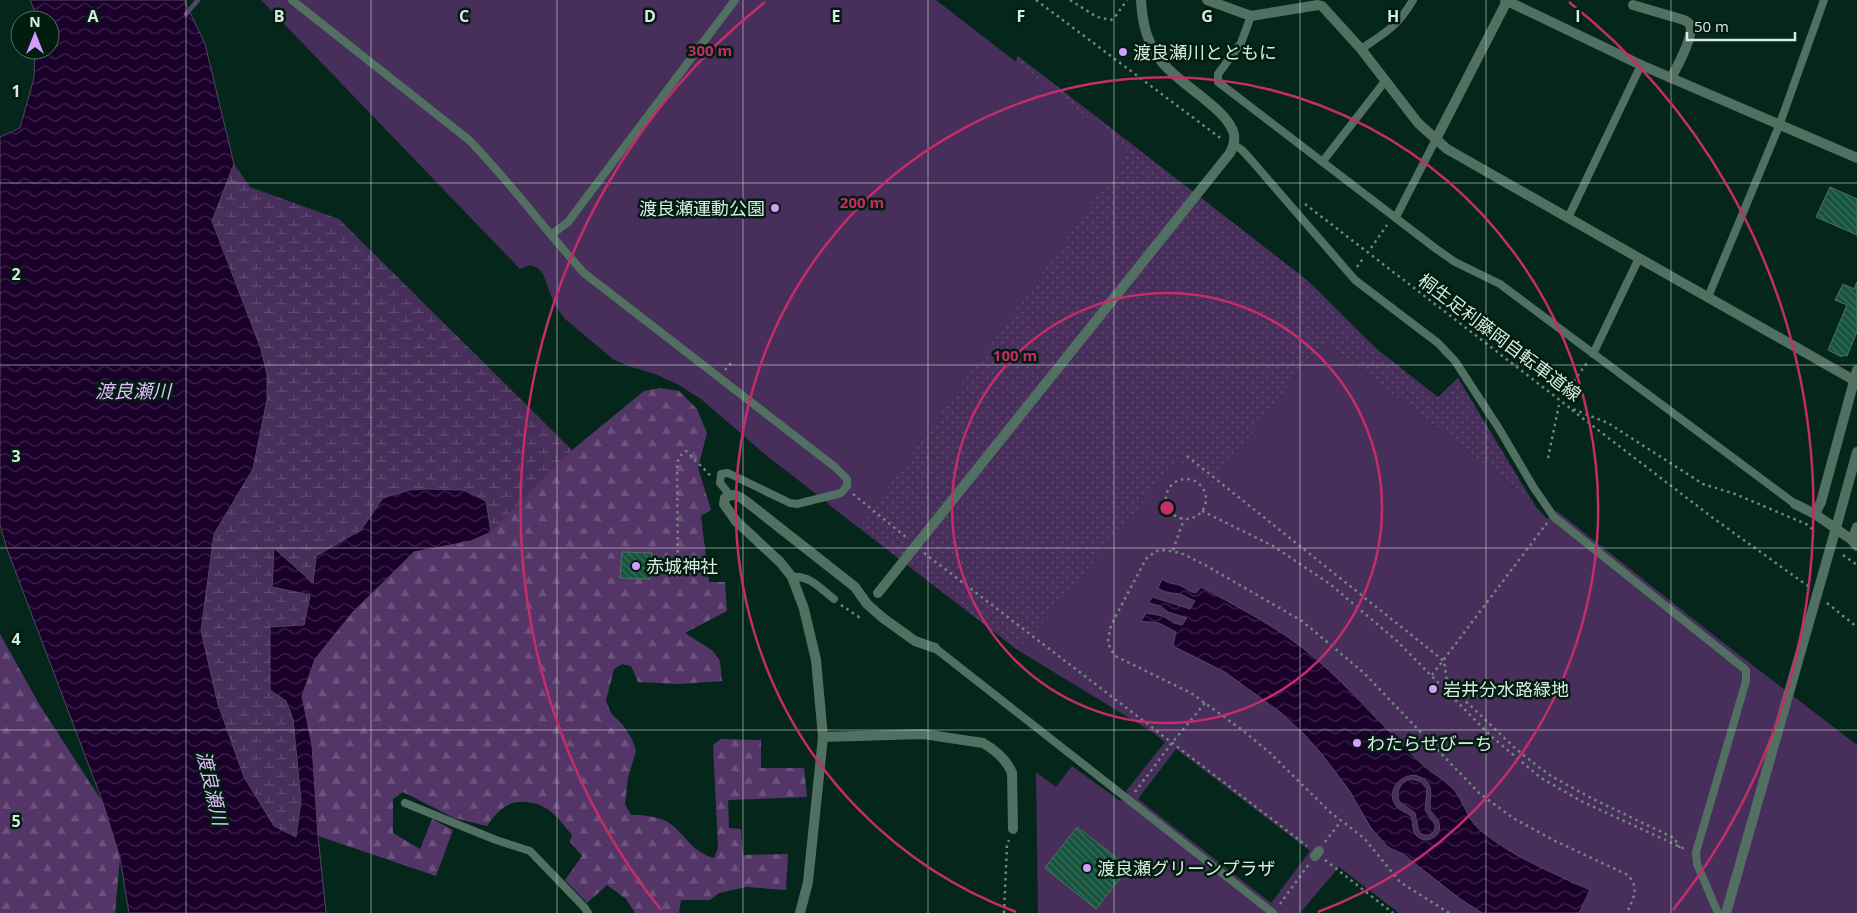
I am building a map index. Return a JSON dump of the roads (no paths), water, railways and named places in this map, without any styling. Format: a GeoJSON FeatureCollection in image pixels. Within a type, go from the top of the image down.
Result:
{"type":"FeatureCollection","features":[{"type":"Feature","properties":{"kind":"street"},"geometry":{"type":"LineString","coordinates":[[867,604],[878,593],[1230,147],[1234,133],[1217,110],[1168,70],[1154,52],[1145,30],[1141,0]]}},
{"type":"Feature","properties":{"kind":"street"},"geometry":{"type":"LineString","coordinates":[[1207,0],[1251,16],[1322,6],[1361,49],[1418,123],[1447,149],[1708,297],[1856,377],[1821,502],[1815,514]]}},
{"type":"Feature","properties":{"kind":"street"},"geometry":{"type":"LineString","coordinates":[[1436,139],[1506,0],[1641,65],[1857,158]]}},
{"type":"Feature","properties":{"kind":"street"},"geometry":{"type":"LineString","coordinates":[[1633,5],[1689,22],[1691,27],[1680,63],[1672,78]]}},
{"type":"Feature","properties":{"kind":"street"},"geometry":{"type":"LineString","coordinates":[[1726,913],[1857,452]]}},
{"type":"Feature","properties":{"kind":"street"},"geometry":{"type":"LineString","coordinates":[[800,913],[808,882],[823,737],[816,660],[804,609],[792,576],[727,510],[724,504],[725,498],[735,494],[747,502],[855,587],[867,604],[883,618],[915,641],[935,648]]}},
{"type":"Feature","properties":{"kind":"street"},"geometry":{"type":"LineString","coordinates":[[1795,504],[1815,514],[1855,543],[1857,526]]}},
{"type":"Feature","properties":{"kind":"street"},"geometry":{"type":"LineString","coordinates":[[823,737],[923,734],[983,743],[992,748],[1010,766],[1012,773],[1013,829]]}},
{"type":"Feature","properties":{"kind":"lane"},"geometry":{"type":"LineString","coordinates":[[292,0],[469,140],[584,273],[847,479],[847,486],[841,493],[804,504],[797,504],[790,503],[728,473],[721,474],[720,483],[730,495]]}},
{"type":"Feature","properties":{"kind":"lane"},"geometry":{"type":"LineString","coordinates":[[551,235],[568,222],[735,0]]}},
{"type":"Feature","properties":{"kind":"lane"},"geometry":{"type":"LineString","coordinates":[[1361,49],[1394,27],[1413,0]]}},
{"type":"Feature","properties":{"kind":"lane"},"geometry":{"type":"LineString","coordinates":[[1708,297],[1780,126],[1824,0]]}},
{"type":"Feature","properties":{"kind":"lane"},"geometry":{"type":"LineString","coordinates":[[1251,16],[1241,43],[1218,74],[1218,82],[1323,161],[1393,219],[1455,262],[1500,284],[1795,504]]}},
{"type":"Feature","properties":{"kind":"lane"},"geometry":{"type":"LineString","coordinates":[[1568,218],[1641,65]]}},
{"type":"Feature","properties":{"kind":"lane"},"geometry":{"type":"LineString","coordinates":[[1323,161],[1386,80]]}},
{"type":"Feature","properties":{"kind":"lane"},"geometry":{"type":"LineString","coordinates":[[1393,219],[1436,139]]}},
{"type":"Feature","properties":{"kind":"lane"},"geometry":{"type":"LineString","coordinates":[[1230,147],[1242,150],[1355,280],[1438,343],[1455,361],[1554,518],[1746,670],[1746,681],[1696,852],[1697,864],[1718,913]]}},
{"type":"Feature","properties":{"kind":"lane"},"geometry":{"type":"LineString","coordinates":[[1593,354],[1639,258]]}},
{"type":"Feature","properties":{"kind":"lane"},"geometry":{"type":"LineString","coordinates":[[792,576],[811,580],[834,600]]}},
{"type":"Feature","properties":{"kind":"lane"},"geometry":{"type":"LineString","coordinates":[[935,648],[1275,910]]}},
{"type":"Feature","properties":{"kind":"lane"},"geometry":{"type":"LineString","coordinates":[[405,803],[496,840],[530,850],[588,913]]}},
{"type":"Feature","properties":{"kind":"water","name":"渡良瀬川"},"geometry":{"type":"Polygon","coordinates":[[[30,0],[184,0],[205,44],[234,164],[212,221],[261,349],[267,374],[267,400],[253,469],[214,534],[201,631],[218,704],[244,777],[274,826],[296,837],[301,800],[293,719],[286,701],[270,690],[270,627],[304,625],[310,595],[272,587],[274,548],[313,583],[316,556],[361,530],[383,498],[409,490],[464,490],[486,501],[491,532],[471,541],[414,552],[352,613],[315,659],[302,696],[312,745],[318,836],[326,913],[129,913],[120,858],[103,803],[7,549],[0,525],[0,137],[20,128],[34,78],[35,60],[60,60],[60,10],[34,10],[30,0]]]}},
{"type":"Feature","properties":{"kind":"water","name":"わたらせびーち"},"geometry":{"type":"Polygon","coordinates":[[[1162,579],[1194,593],[1201,587],[1268,624],[1303,648],[1341,682],[1419,762],[1451,787],[1459,797],[1471,820],[1480,830],[1492,840],[1519,856],[1590,890],[1579,913],[1482,913],[1459,898],[1403,854],[1388,847],[1371,828],[1349,790],[1303,733],[1280,712],[1225,672],[1173,646],[1176,632],[1159,623],[1141,621],[1146,613],[1163,616],[1174,623],[1182,625],[1187,618],[1149,603],[1152,597],[1190,609],[1195,601],[1180,594],[1165,592],[1158,588],[1162,579]],[[1414,775],[1403,778],[1395,786],[1392,796],[1397,807],[1411,816],[1416,835],[1424,840],[1428,840],[1436,836],[1440,828],[1437,818],[1430,810],[1431,793],[1429,784],[1421,777],[1414,775]]]}},
{"type":"Feature","properties":{"kind":"water"},"geometry":{"type":"Polygon","coordinates":[[[1410,779],[1420,781],[1427,789],[1425,810],[1435,828],[1432,833],[1427,835],[1419,832],[1415,813],[1399,801],[1398,794],[1400,788],[1410,779]]]}},
{"type":"Feature","properties":{"kind":"waterway"},"geometry":{"type":"LineString","coordinates":[[186,14],[198,0]]}},
{"type":"Feature","properties":{"kind":"place","name":"渡良瀬川とともに"},"geometry":{"type":"Point","coordinates":[1123,52]}},
{"type":"Feature","properties":{"kind":"place","name":"渡良瀬運動公園"},"geometry":{"type":"Point","coordinates":[775,208]}},
{"type":"Feature","properties":{"kind":"place","name":"赤城神社"},"geometry":{"type":"Point","coordinates":[636,566]}},
{"type":"Feature","properties":{"kind":"place","name":"岩井分水路緑地"},"geometry":{"type":"Point","coordinates":[1433,689]}},
{"type":"Feature","properties":{"kind":"place","name":"わたらせびーち"},"geometry":{"type":"Point","coordinates":[1357,743]}},
{"type":"Feature","properties":{"kind":"place","name":"渡良瀬グリーンプラザ"},"geometry":{"type":"Point","coordinates":[1087,868]}}]}
